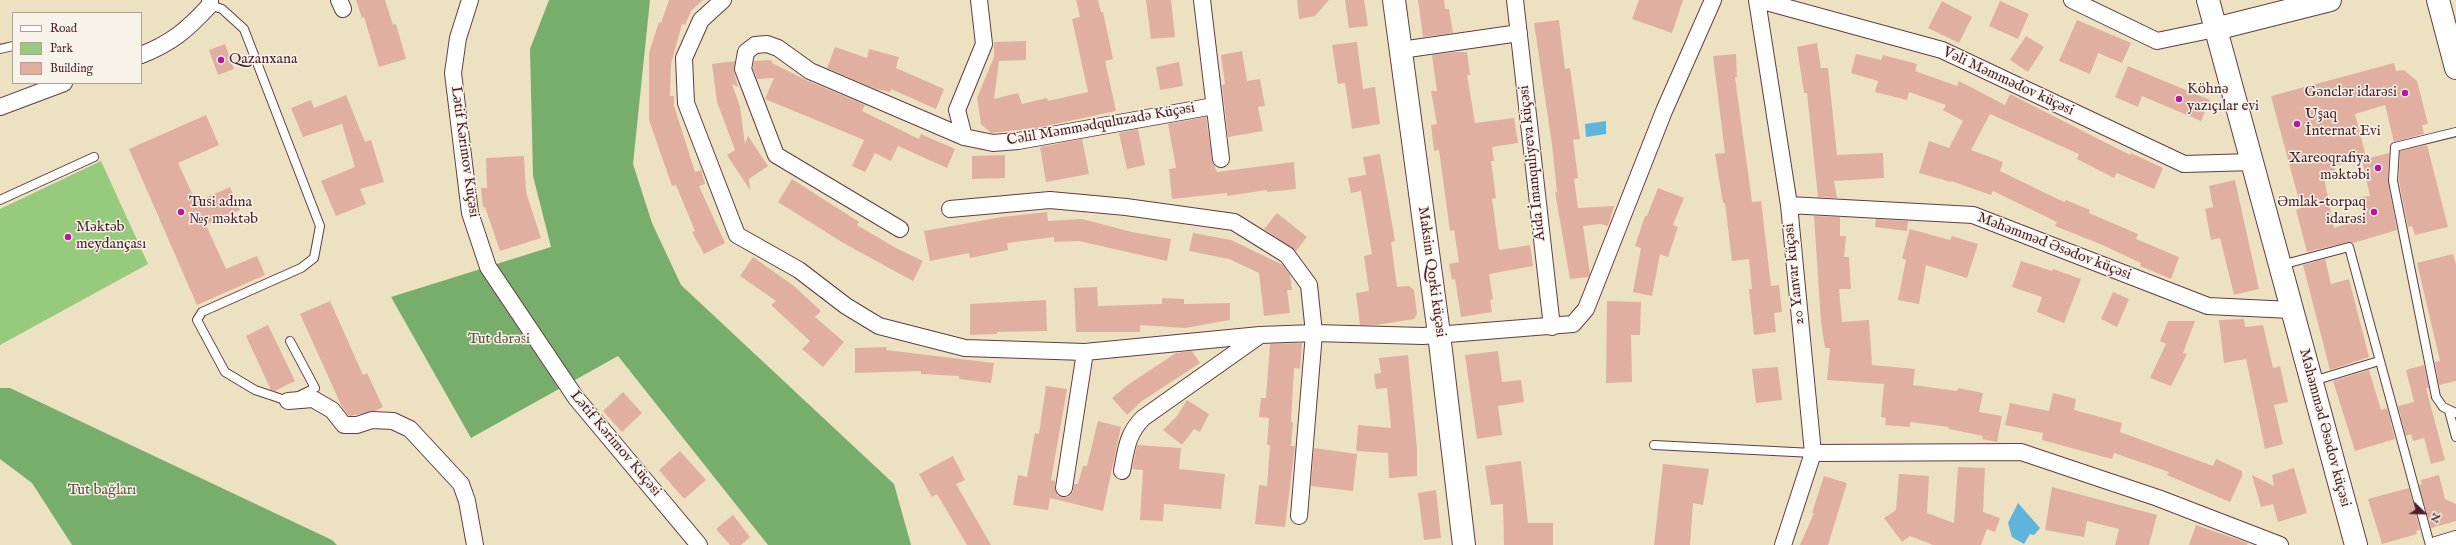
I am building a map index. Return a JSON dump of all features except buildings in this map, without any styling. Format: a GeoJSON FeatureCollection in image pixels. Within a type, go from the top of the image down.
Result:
{"type":"FeatureCollection","features":[{"type":"Feature","properties":{"kind":"main road","name":"Maksim Qorki küçəsi"},"geometry":{"type":"LineString","coordinates":[[1394,0],[1439,334],[1464,545]]}},
{"type":"Feature","properties":{"kind":"main road","name":"Məhəmməd Əsədov küçəsi"},"geometry":{"type":"LineString","coordinates":[[2208,0],[2356,545]]}},
{"type":"Feature","properties":{"kind":"main road"},"geometry":{"type":"LineString","coordinates":[[2215,29],[2330,0]]}},
{"type":"Feature","properties":{"kind":"main road"},"geometry":{"type":"LineString","coordinates":[[2438,0],[2456,68]]}},
{"type":"Feature","properties":{"kind":"street","name":"Lətif Kərimov Küçəsi"},"geometry":{"type":"LineString","coordinates":[[470,0],[458,38],[453,73],[470,213],[488,267],[576,398],[699,545]]}},
{"type":"Feature","properties":{"kind":"street"},"geometry":{"type":"LineString","coordinates":[[723,0],[701,20],[684,58],[686,103],[737,235],[799,270],[846,306],[879,326],[965,348],[1085,352],[1260,335],[1439,334],[1552,327],[1573,324],[1586,309],[1664,111],[1713,0]]}},
{"type":"Feature","properties":{"kind":"street"},"geometry":{"type":"LineString","coordinates":[[964,137],[957,110],[984,44],[979,0]]}},
{"type":"Feature","properties":{"kind":"street","name":"Cəlil Məmmədquluzadə Küçəsi"},"geometry":{"type":"LineString","coordinates":[[1202,0],[1220,159]]}},
{"type":"Feature","properties":{"kind":"street","name":"Aida İmanquliyeva küçəsi"},"geometry":{"type":"LineString","coordinates":[[1515,0],[1552,327]]}},
{"type":"Feature","properties":{"kind":"street","name":"Vəli Məmmədov küçəsi"},"geometry":{"type":"LineString","coordinates":[[1758,0],[1942,50],[2184,164],[2253,162]]}},
{"type":"Feature","properties":{"kind":"street","name":"20 Yanvar küçəsi"},"geometry":{"type":"LineString","coordinates":[[1758,0],[1789,205],[1813,454],[1783,545]]}},
{"type":"Feature","properties":{"kind":"street"},"geometry":{"type":"LineString","coordinates":[[2072,0],[2157,41],[2215,29]]}},
{"type":"Feature","properties":{"kind":"street"},"geometry":{"type":"LineString","coordinates":[[142,54],[160,47],[186,31],[210,3]]}},
{"type":"Feature","properties":{"kind":"street"},"geometry":{"type":"LineString","coordinates":[[1401,50],[1519,33]]}},
{"type":"Feature","properties":{"kind":"street","name":"Cəlil Məmmədquluzadə Küçəsi"},"geometry":{"type":"LineString","coordinates":[[900,229],[776,155],[743,69],[746,52],[754,46],[767,44],[778,48],[810,71],[964,137],[993,143],[1018,141],[1214,106]]}},
{"type":"Feature","properties":{"kind":"street"},"geometry":{"type":"LineString","coordinates":[[0,107],[61,84]]}},
{"type":"Feature","properties":{"kind":"street"},"geometry":{"type":"LineString","coordinates":[[950,209],[1050,200],[1126,207],[1234,222],[1287,255],[1309,285],[1314,334],[1299,516]]}},
{"type":"Feature","properties":{"kind":"street","name":"Məhəmməd Əsədov küçəsi"},"geometry":{"type":"LineString","coordinates":[[1789,205],[1973,215],[2208,306],[2291,310]]}},
{"type":"Feature","properties":{"kind":"street"},"geometry":{"type":"LineString","coordinates":[[1122,471],[1127,440],[1134,427],[1260,335]]}},
{"type":"Feature","properties":{"kind":"street"},"geometry":{"type":"LineString","coordinates":[[1064,488],[1085,352]]}},
{"type":"Feature","properties":{"kind":"street"},"geometry":{"type":"LineString","coordinates":[[288,400],[313,399],[332,410],[344,425],[357,425],[372,420],[393,421],[410,429],[461,484],[467,501],[475,545]]}},
{"type":"Feature","properties":{"kind":"street"},"geometry":{"type":"LineString","coordinates":[[1813,454],[2020,452],[2158,498],[2280,545]]}},
{"type":"Feature","properties":{"kind":"street"},"geometry":{"type":"LineString","coordinates":[[2436,545],[2456,539]]}},
{"type":"Feature","properties":{"kind":"lane"},"geometry":{"type":"LineString","coordinates":[[210,3],[222,9],[244,30],[320,226],[314,258],[305,264],[202,312],[197,320],[225,372],[255,390],[288,400],[315,388],[290,341]]}},
{"type":"Feature","properties":{"kind":"lane"},"geometry":{"type":"LineString","coordinates":[[0,49],[12,46]]}},
{"type":"Feature","properties":{"kind":"lane"},"geometry":{"type":"LineString","coordinates":[[2456,132],[2395,147],[2393,181],[2436,397],[2452,412],[2456,437]]}},
{"type":"Feature","properties":{"kind":"lane"},"geometry":{"type":"LineString","coordinates":[[0,200],[94,157]]}},
{"type":"Feature","properties":{"kind":"lane"},"geometry":{"type":"LineString","coordinates":[[2279,265],[2349,247],[2430,545]]}},
{"type":"Feature","properties":{"kind":"lane"},"geometry":{"type":"LineString","coordinates":[[2311,382],[2379,361]]}},
{"type":"Feature","properties":{"kind":"lane"},"geometry":{"type":"LineString","coordinates":[[1654,445],[1813,454]]}},
{"type":"Feature","properties":{"kind":"green space","name":"Tut dərəsi"},"geometry":{"type":"Polygon","coordinates":[[[549,0],[650,0],[633,164],[652,223],[681,285],[894,484],[911,545],[768,545],[618,356],[471,438],[391,297],[551,247],[533,176],[530,49],[549,0]]]}},
{"type":"Feature","properties":{"kind":"green space","name":"Məktəb meydançası"},"geometry":{"type":"Polygon","coordinates":[[[101,161],[148,264],[0,345],[0,209],[101,161]]]}},
{"type":"Feature","properties":{"kind":"green space","name":"Tut bağları"},"geometry":{"type":"Polygon","coordinates":[[[0,388],[10,388],[332,540],[337,545],[72,545],[32,483],[0,459],[0,388]]]}},
{"type":"Feature","properties":{"kind":"water"},"geometry":{"type":"Polygon","coordinates":[[[1606,121],[1606,134],[1586,137],[1585,124],[1606,121]]]}},
{"type":"Feature","properties":{"kind":"water"},"geometry":{"type":"Polygon","coordinates":[[[2018,503],[2040,528],[2034,535],[2030,534],[2024,544],[2012,537],[2008,523],[2018,503]]]}},
{"type":"Feature","properties":{"kind":"place","name":"Qazanxana"},"geometry":{"type":"Point","coordinates":[221,60]}},
{"type":"Feature","properties":{"kind":"place","name":"Gənclər idarəsi"},"geometry":{"type":"Point","coordinates":[2405,93]}},
{"type":"Feature","properties":{"kind":"place","name":"Köhnə yazıçılar evi"},"geometry":{"type":"Point","coordinates":[2179,99]}},
{"type":"Feature","properties":{"kind":"place","name":"Uşaq İnternat Evi"},"geometry":{"type":"Point","coordinates":[2297,124]}},
{"type":"Feature","properties":{"kind":"place","name":"Xareoqrafiya məktəbi"},"geometry":{"type":"Point","coordinates":[2378,168]}},
{"type":"Feature","properties":{"kind":"place","name":"Tusi adına №5 məktəb"},"geometry":{"type":"Point","coordinates":[181,212]}},
{"type":"Feature","properties":{"kind":"place","name":"Əmlak-torpaq idarəsi"},"geometry":{"type":"Point","coordinates":[2374,212]}},
{"type":"Feature","properties":{"kind":"place","name":"Məktəb meydançası"},"geometry":{"type":"Point","coordinates":[68,237]}}]}
